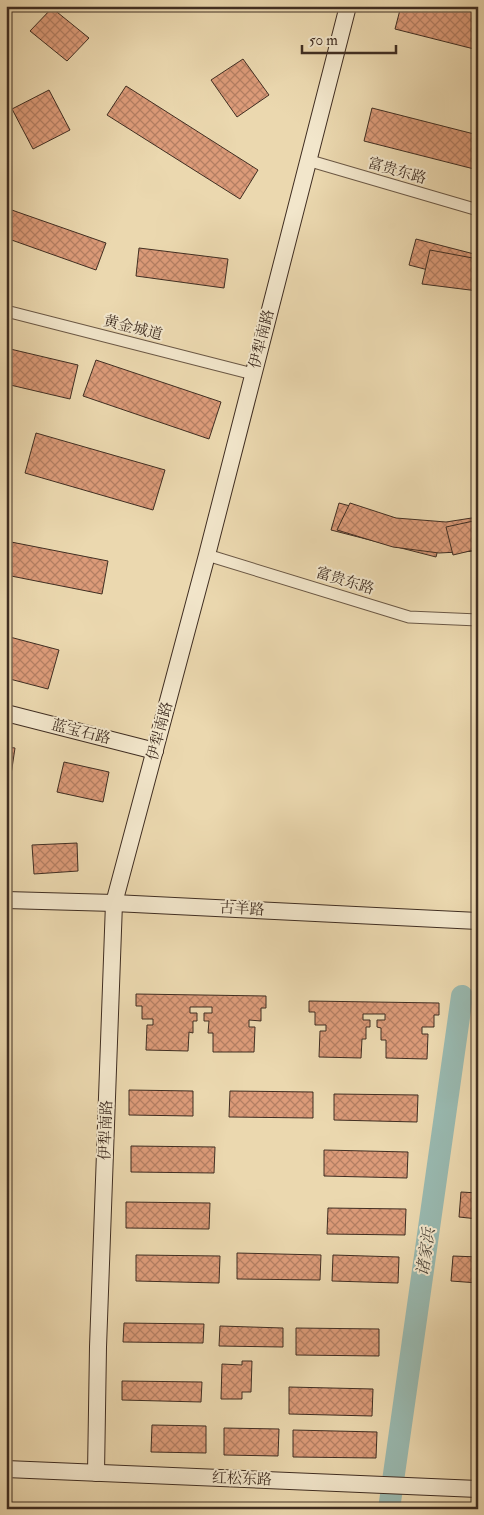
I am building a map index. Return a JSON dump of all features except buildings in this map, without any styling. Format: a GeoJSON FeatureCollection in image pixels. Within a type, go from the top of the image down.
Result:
{"type":"FeatureCollection","features":[{"type":"Feature","properties":{"kind":"street","name":"伊犁南路"},"geometry":{"type":"LineString","coordinates":[[96,1473],[98,1347],[114,903],[207,555],[348,6]]}},
{"type":"Feature","properties":{"kind":"street","name":"富贵东路"},"geometry":{"type":"LineString","coordinates":[[308,160],[478,210]]}},
{"type":"Feature","properties":{"kind":"street","name":"黄金城道"},"geometry":{"type":"LineString","coordinates":[[6,311],[253,374]]}},
{"type":"Feature","properties":{"kind":"street","name":"富贵东路"},"geometry":{"type":"LineString","coordinates":[[207,555],[409,617],[478,620]]}},
{"type":"Feature","properties":{"kind":"street","name":"蓝宝石路"},"geometry":{"type":"LineString","coordinates":[[6,713],[155,750]]}},
{"type":"Feature","properties":{"kind":"street","name":"古羊路"},"geometry":{"type":"LineString","coordinates":[[6,900],[114,903],[478,921]]}},
{"type":"Feature","properties":{"kind":"street","name":"红松东路"},"geometry":{"type":"LineString","coordinates":[[6,1469],[478,1489]]}},
{"type":"Feature","properties":{"kind":"waterway","name":"诸家浜"},"geometry":{"type":"LineString","coordinates":[[389,1509],[462,996]]}}]}
